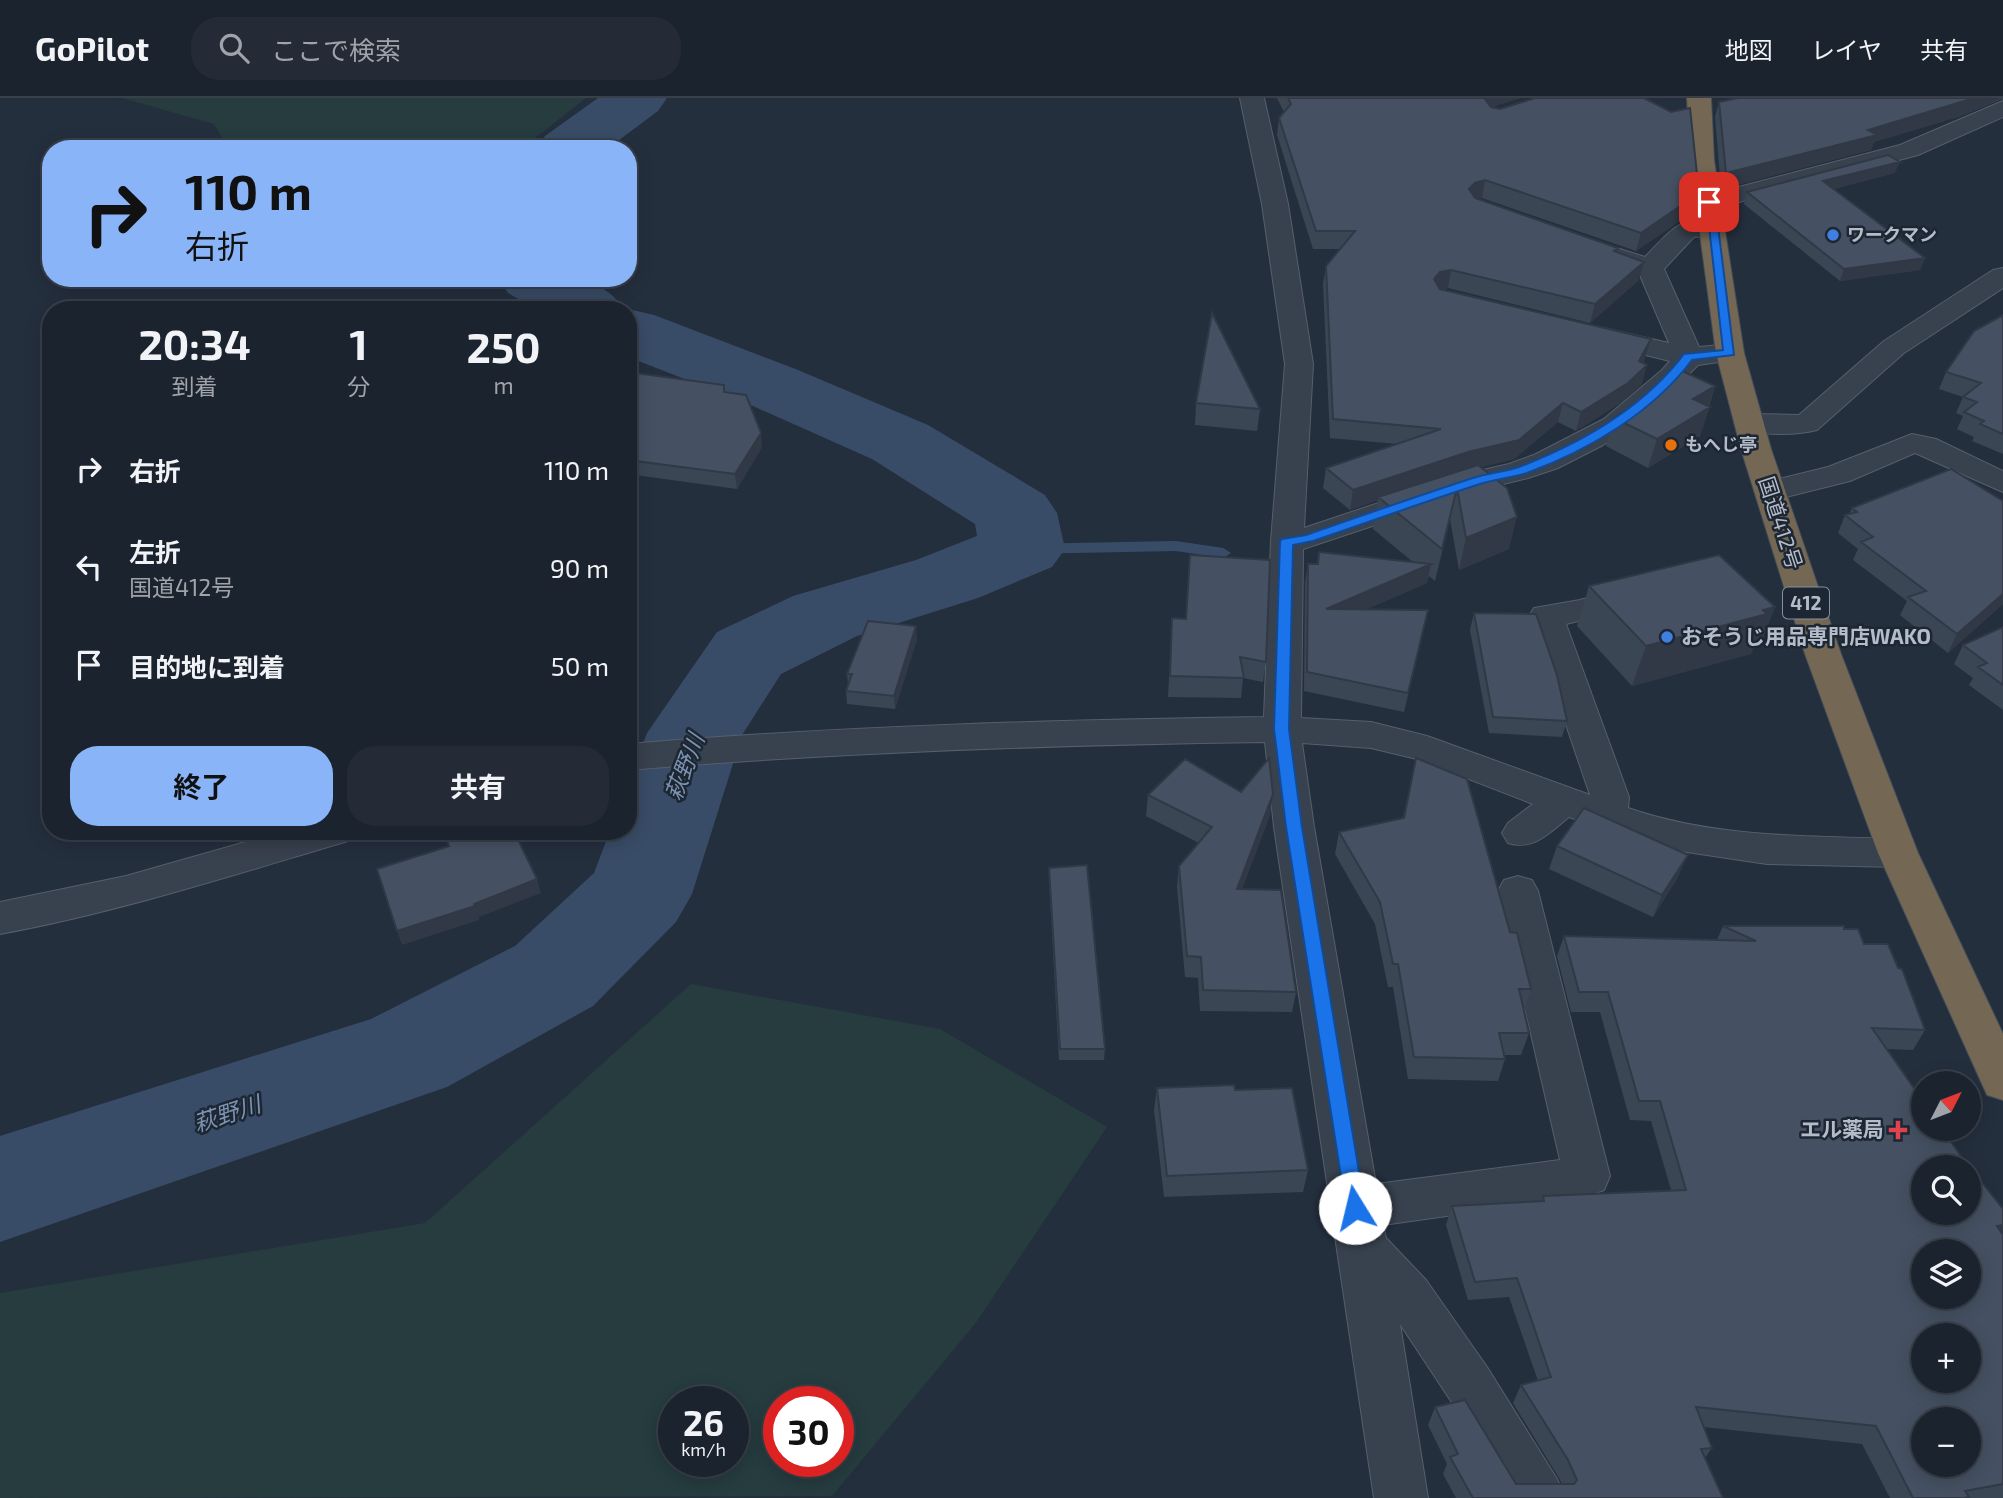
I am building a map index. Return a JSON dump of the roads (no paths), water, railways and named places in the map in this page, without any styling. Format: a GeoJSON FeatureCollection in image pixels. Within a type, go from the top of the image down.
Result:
{"type":"FeatureCollection","features":[{"type":"Feature","properties":{"kind":"highway","name":"国道412号"},"geometry":{"type":"LineString","coordinates":[[1699,98],[1702,160],[1730,353],[1770,491],[1823,654],[1898,853],[1999,1066]]}},
{"type":"Feature","properties":{"kind":"street"},"geometry":{"type":"LineString","coordinates":[[1252,98],[1275,204],[1299,363],[1287,541],[1282,729],[1294,827],[1401,1498]]}},
{"type":"Feature","properties":{"kind":"street"},"geometry":{"type":"LineString","coordinates":[[1650,268],[1686,229],[1711,216],[1909,150],[2003,108]]}},
{"type":"Feature","properties":{"kind":"street"},"geometry":{"type":"LineString","coordinates":[[1572,241],[1650,268],[1689,357]]}},
{"type":"Feature","properties":{"kind":"street"},"geometry":{"type":"LineString","coordinates":[[1749,423],[1806,425],[1894,348],[2003,276]]}},
{"type":"Feature","properties":{"kind":"street"},"geometry":{"type":"LineString","coordinates":[[1568,328],[1689,357],[1730,353]]}},
{"type":"Feature","properties":{"kind":"street"},"geometry":{"type":"LineString","coordinates":[[1287,541],[1308,538],[1533,465],[1633,413],[1671,379],[1689,357]]}},
{"type":"Feature","properties":{"kind":"street"},"geometry":{"type":"LineString","coordinates":[[1770,491],[1839,474],[1912,443],[1925,446],[2003,483]]}},
{"type":"Feature","properties":{"kind":"street"},"geometry":{"type":"LineString","coordinates":[[1608,816],[1610,797],[1546,616],[1581,611],[1660,589]]}},
{"type":"Feature","properties":{"kind":"street"},"geometry":{"type":"LineString","coordinates":[[637,756],[758,746],[1042,733],[1282,729],[1371,735],[1427,749],[1660,834],[1767,850],[1898,853]]}},
{"type":"Feature","properties":{"kind":"street"},"geometry":{"type":"LineString","coordinates":[[1522,833],[1564,801]]}},
{"type":"Feature","properties":{"kind":"street"},"geometry":{"type":"LineString","coordinates":[[0,918],[37,912],[124,890],[302,840]]}},
{"type":"Feature","properties":{"kind":"street"},"geometry":{"type":"LineString","coordinates":[[1359,1228],[1587,1176],[1518,891]]}},
{"type":"Feature","properties":{"kind":"street"},"geometry":{"type":"LineString","coordinates":[[1359,1228],[1469,1384],[1538,1498]]}},
{"type":"Feature","properties":{"kind":"waterway","name":"萩野川"},"geometry":{"type":"LineString","coordinates":[[579,140],[637,98]]}},
{"type":"Feature","properties":{"kind":"waterway","name":"萩野川"},"geometry":{"type":"LineString","coordinates":[[549,287],[573,301]]}},
{"type":"Feature","properties":{"kind":"waterway","name":"萩野川"},"geometry":{"type":"LineString","coordinates":[[0,1189],[407,1054],[554,976],[639,894],[695,733],[749,653],[825,616],[947,579],[1022,549],[1015,513],[900,442],[771,386],[637,334]]}},
{"type":"Feature","properties":{"kind":"waterway"},"geometry":{"type":"LineString","coordinates":[[1022,549],[1176,546],[1223,553]]}},
{"type":"Feature","properties":{"kind":"place","name":"ワークマン"},"geometry":{"type":"Point","coordinates":[1833,235]}},
{"type":"Feature","properties":{"kind":"place","name":"もへじ亭"},"geometry":{"type":"Point","coordinates":[1671,445]}},
{"type":"Feature","properties":{"kind":"place","name":"おそうじ用品専門店WAKO"},"geometry":{"type":"Point","coordinates":[1667,637]}},
{"type":"Feature","properties":{"kind":"place","name":"エル薬局"},"geometry":{"type":"Point","coordinates":[1898,1130]}}]}
